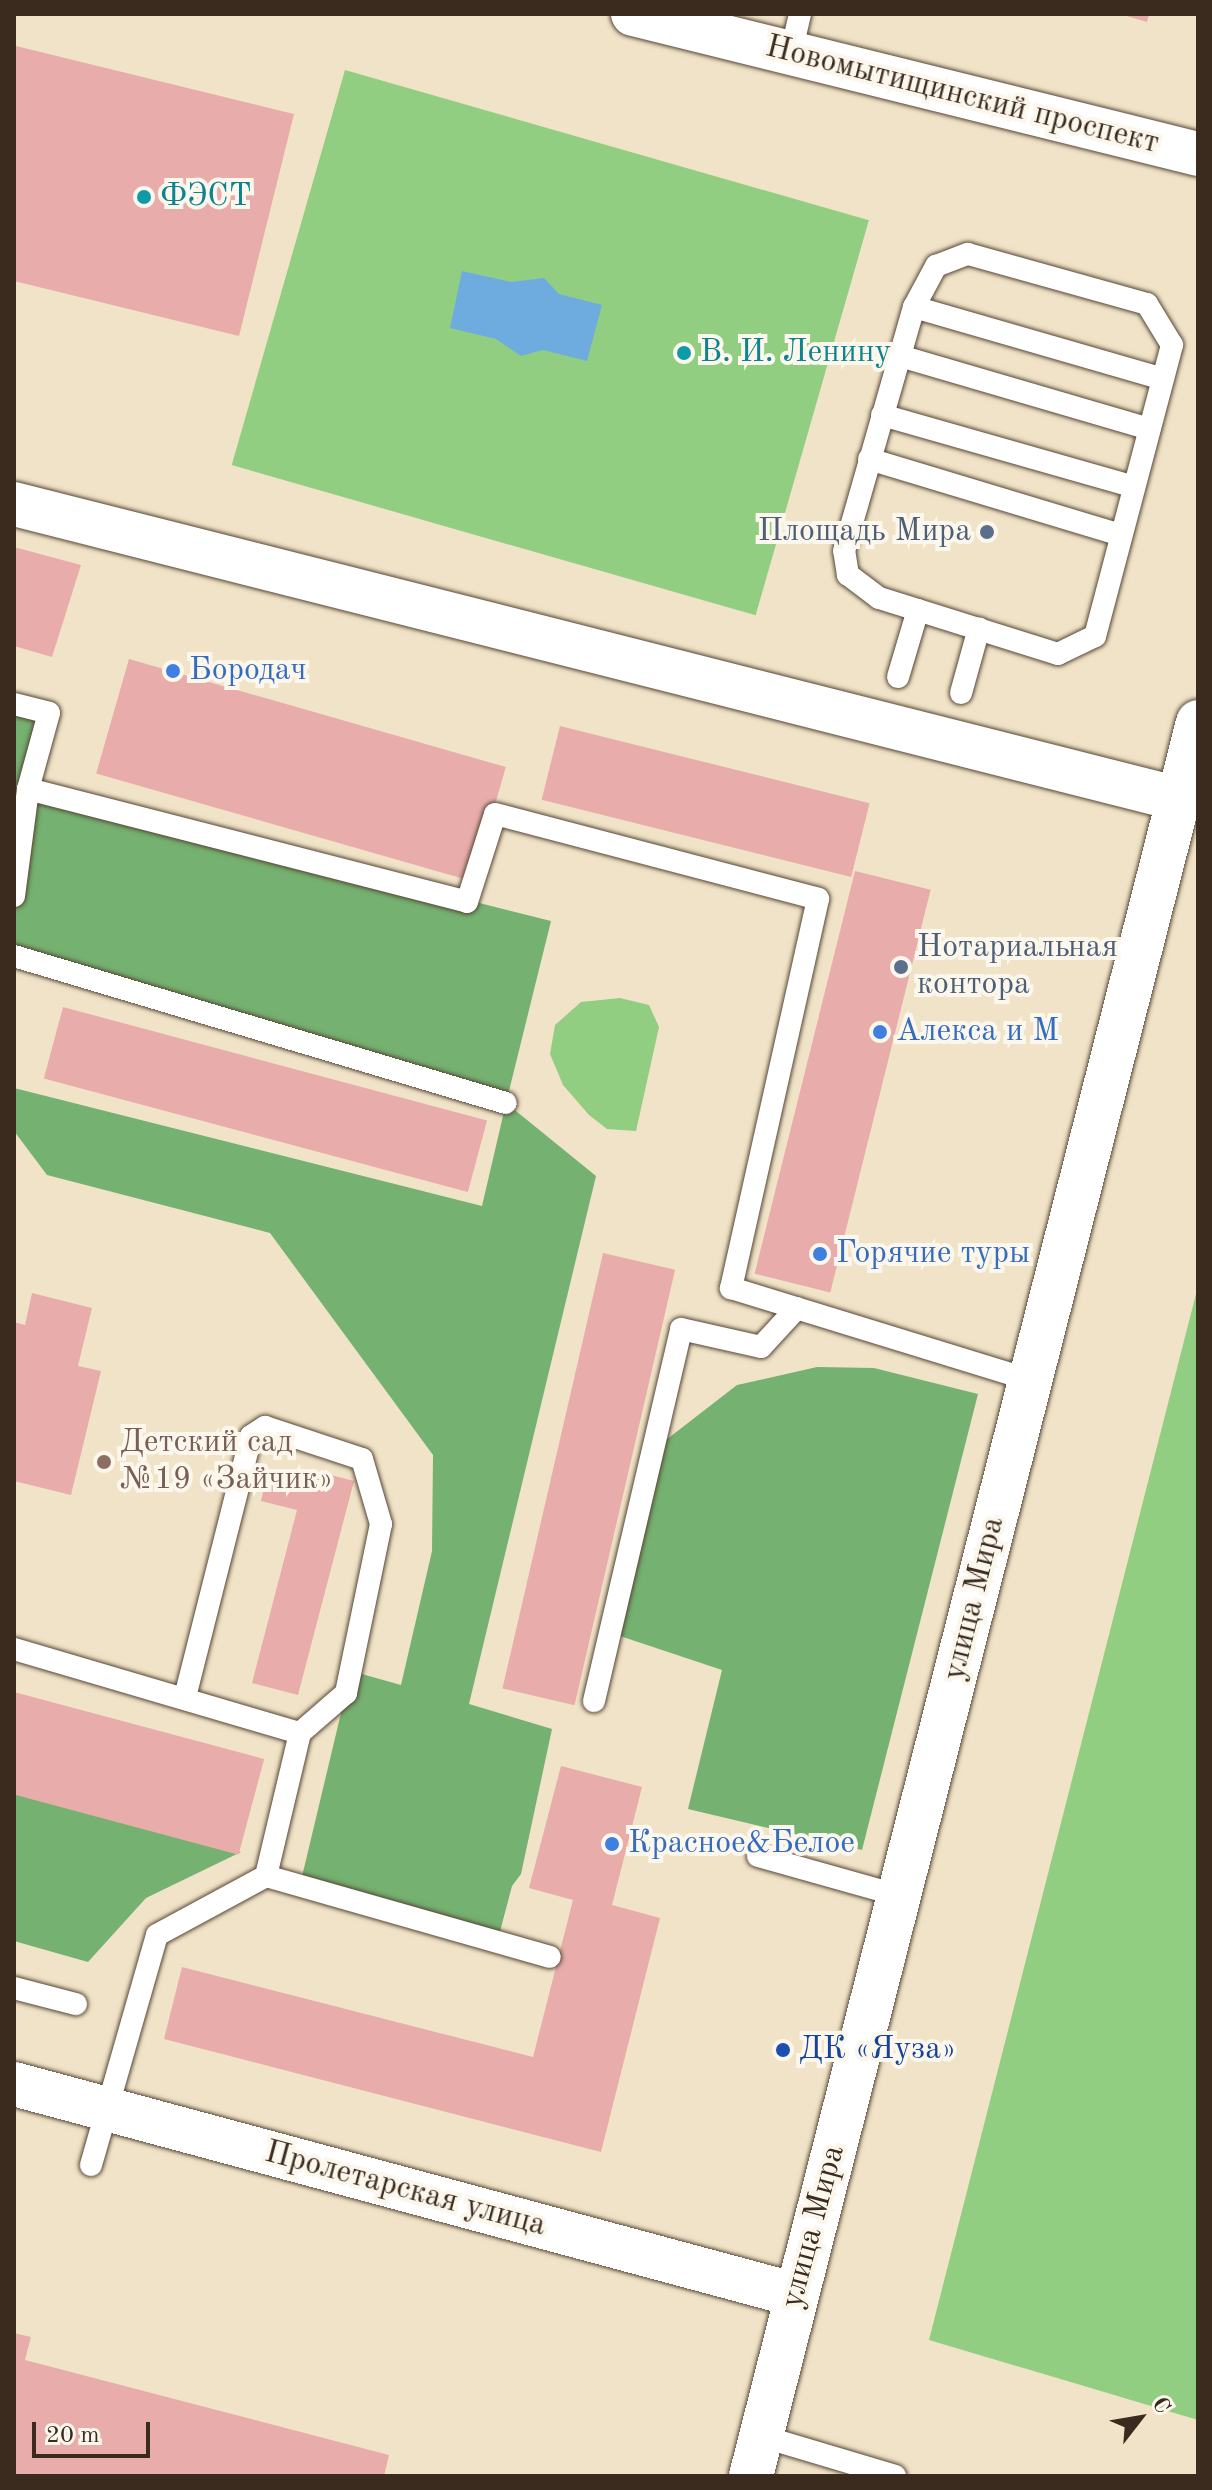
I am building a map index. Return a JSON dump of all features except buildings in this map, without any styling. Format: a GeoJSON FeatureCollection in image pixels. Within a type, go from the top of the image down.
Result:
{"type":"FeatureCollection","features":[{"type":"Feature","properties":{"kind":"main road","name":"Новомытищинский проспект"},"geometry":{"type":"LineString","coordinates":[[633,14],[796,33],[1198,154]]}},
{"type":"Feature","properties":{"kind":"main road"},"geometry":{"type":"LineString","coordinates":[[14,504],[1179,799]]}},
{"type":"Feature","properties":{"kind":"main road","name":"улица Мира"},"geometry":{"type":"LineString","coordinates":[[756,2456],[1198,722]]}},
{"type":"Feature","properties":{"kind":"main road","name":"Пролетарская улица"},"geometry":{"type":"LineString","coordinates":[[14,2084],[796,2295]]}},
{"type":"Feature","properties":{"kind":"lane"},"geometry":{"type":"LineString","coordinates":[[968,254],[1147,304],[1172,345],[1095,636],[1078,648],[1058,654],[879,598],[848,575],[844,551],[914,307],[936,266],[968,254]]}},
{"type":"Feature","properties":{"kind":"lane"},"geometry":{"type":"LineString","coordinates":[[914,307],[1163,379]]}},
{"type":"Feature","properties":{"kind":"lane"},"geometry":{"type":"LineString","coordinates":[[900,356],[1150,429]]}},
{"type":"Feature","properties":{"kind":"lane"},"geometry":{"type":"LineString","coordinates":[[882,415],[1134,487]]}},
{"type":"Feature","properties":{"kind":"lane"},"geometry":{"type":"LineString","coordinates":[[869,459],[1121,535]]}},
{"type":"Feature","properties":{"kind":"lane"},"geometry":{"type":"LineString","coordinates":[[898,677],[918,610]]}},
{"type":"Feature","properties":{"kind":"lane"},"geometry":{"type":"LineString","coordinates":[[961,693],[979,628]]}},
{"type":"Feature","properties":{"kind":"lane"},"geometry":{"type":"LineString","coordinates":[[14,704],[49,713],[28,789],[14,896]]}},
{"type":"Feature","properties":{"kind":"lane"},"geometry":{"type":"LineString","coordinates":[[28,789],[467,902],[495,814],[818,899],[731,1288],[1030,1380]]}},
{"type":"Feature","properties":{"kind":"lane"},"geometry":{"type":"LineString","coordinates":[[14,956],[506,1103]]}},
{"type":"Feature","properties":{"kind":"lane"},"geometry":{"type":"LineString","coordinates":[[594,1701],[681,1329],[761,1347],[797,1308]]}},
{"type":"Feature","properties":{"kind":"lane"},"geometry":{"type":"LineString","coordinates":[[185,1697],[251,1436],[265,1427],[362,1459],[381,1524],[346,1693],[300,1733],[266,1876]]}},
{"type":"Feature","properties":{"kind":"lane"},"geometry":{"type":"LineString","coordinates":[[14,1649],[300,1733]]}},
{"type":"Feature","properties":{"kind":"lane"},"geometry":{"type":"LineString","coordinates":[[758,1856],[900,1896]]}},
{"type":"Feature","properties":{"kind":"lane"},"geometry":{"type":"LineString","coordinates":[[91,2165],[157,1935],[266,1876],[550,1957]]}},
{"type":"Feature","properties":{"kind":"lane"},"geometry":{"type":"LineString","coordinates":[[14,1988],[76,2004]]}},
{"type":"Feature","properties":{"kind":"lane"},"geometry":{"type":"LineString","coordinates":[[756,2456],[895,2476]]}},
{"type":"Feature","properties":{"kind":"green space"},"geometry":{"type":"Polygon","coordinates":[[[345,70],[869,220],[756,615],[232,465],[345,70]]]}},
{"type":"Feature","properties":{"kind":"green space"},"geometry":{"type":"Polygon","coordinates":[[[14,704],[49,713],[28,789],[551,921],[506,1103],[14,956],[14,704]]]}},
{"type":"Feature","properties":{"kind":"green space"},"geometry":{"type":"Polygon","coordinates":[[[620,998],[649,1005],[659,1027],[636,1131],[607,1129],[589,1115],[563,1085],[550,1054],[555,1025],[581,1002],[620,998]]]}},
{"type":"Feature","properties":{"kind":"green space"},"geometry":{"type":"Polygon","coordinates":[[[14,1088],[482,1206],[506,1103],[596,1176],[469,1704],[552,1729],[521,1874],[512,1886],[497,1943],[300,1885],[351,1671],[401,1685],[432,1551],[433,1455],[270,1233],[47,1175],[14,1131],[14,1088]]]}},
{"type":"Feature","properties":{"kind":"green space"},"geometry":{"type":"Polygon","coordinates":[[[1198,1286],[1198,2420],[929,2340],[1198,1286]]]}},
{"type":"Feature","properties":{"kind":"green space"},"geometry":{"type":"Polygon","coordinates":[[[817,1367],[874,1368],[978,1394],[862,1850],[688,1809],[722,1670],[611,1633],[653,1450],[737,1385],[817,1367]]]}},
{"type":"Feature","properties":{"kind":"green space"},"geometry":{"type":"Polygon","coordinates":[[[14,1791],[241,1852],[146,1898],[88,1962],[14,1941],[14,1791]]]}},
{"type":"Feature","properties":{"kind":"water"},"geometry":{"type":"Polygon","coordinates":[[[462,271],[511,282],[544,278],[559,294],[602,305],[587,361],[543,350],[521,356],[496,339],[450,328],[462,271]]]}},
{"type":"Feature","properties":{"kind":"place","name":"ФЭСТ"},"geometry":{"type":"Point","coordinates":[144,197]}},
{"type":"Feature","properties":{"kind":"place","name":"В. И. Ленину"},"geometry":{"type":"Point","coordinates":[684,353]}},
{"type":"Feature","properties":{"kind":"place","name":"Площадь Мира"},"geometry":{"type":"Point","coordinates":[987,532]}},
{"type":"Feature","properties":{"kind":"place","name":"Бородач"},"geometry":{"type":"Point","coordinates":[173,671]}},
{"type":"Feature","properties":{"kind":"place","name":"Нотариальная контора"},"geometry":{"type":"Point","coordinates":[901,967]}},
{"type":"Feature","properties":{"kind":"place","name":"Алекса и М"},"geometry":{"type":"Point","coordinates":[880,1032]}},
{"type":"Feature","properties":{"kind":"place","name":"Горячие туры"},"geometry":{"type":"Point","coordinates":[820,1254]}},
{"type":"Feature","properties":{"kind":"place","name":"Детский сад №19 «Зайчик»"},"geometry":{"type":"Point","coordinates":[104,1462]}},
{"type":"Feature","properties":{"kind":"place","name":"Красное&Белое"},"geometry":{"type":"Point","coordinates":[612,1844]}},
{"type":"Feature","properties":{"kind":"place","name":"ДК «Яуза»"},"geometry":{"type":"Point","coordinates":[783,2050]}}]}
